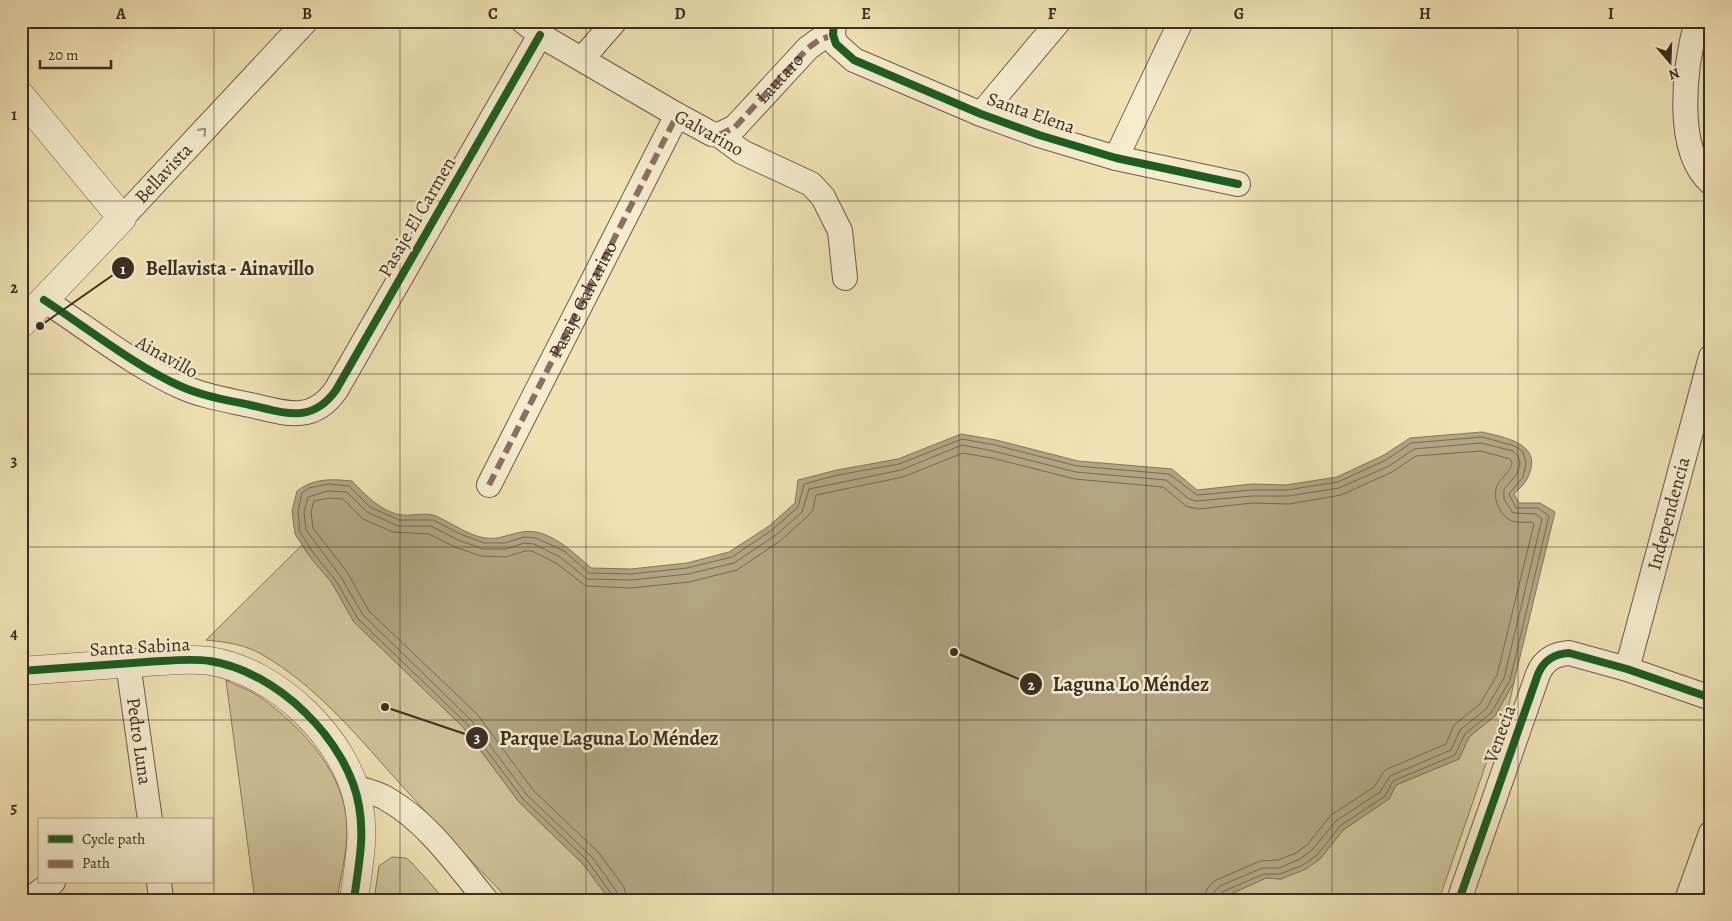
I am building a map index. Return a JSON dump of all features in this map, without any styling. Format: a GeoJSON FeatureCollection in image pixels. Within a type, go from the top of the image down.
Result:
{"type":"FeatureCollection","features":[{"type":"Feature","properties":{"kind":"street","name":"Bellavista"},"geometry":{"type":"LineString","coordinates":[[21,324],[306,21]]}},
{"type":"Feature","properties":{"kind":"street"},"geometry":{"type":"LineString","coordinates":[[582,59],[615,21]]}},
{"type":"Feature","properties":{"kind":"street"},"geometry":{"type":"LineString","coordinates":[[981,114],[1059,21]]}},
{"type":"Feature","properties":{"kind":"street"},"geometry":{"type":"LineString","coordinates":[[1116,158],[1181,21]]}},
{"type":"Feature","properties":{"kind":"street"},"geometry":{"type":"LineString","coordinates":[[1697,21],[1688,64],[1687,119],[1694,160],[1700,172],[1711,183]]}},
{"type":"Feature","properties":{"kind":"street","name":"Galvarino"},"geometry":{"type":"LineString","coordinates":[[532,28],[677,116],[712,134],[719,135],[742,152],[811,184],[823,197],[840,231],[845,278]]}},
{"type":"Feature","properties":{"kind":"street","name":"Pasaje El Carmen"},"geometry":{"type":"LineString","coordinates":[[315,409],[330,398],[336,390],[532,28]]}},
{"type":"Feature","properties":{"kind":"street","name":"Santa Elena"},"geometry":{"type":"LineString","coordinates":[[833,28],[844,53],[854,60],[981,114],[1039,135],[1116,158],[1238,184]]}},
{"type":"Feature","properties":{"kind":"street","name":"Lautaro"},"geometry":{"type":"LineString","coordinates":[[719,135],[736,127],[808,48],[833,28]]}},
{"type":"Feature","properties":{"kind":"street"},"geometry":{"type":"LineString","coordinates":[[21,96],[122,218]]}},
{"type":"Feature","properties":{"kind":"street","name":"Pasaje Galvarino"},"geometry":{"type":"LineString","coordinates":[[489,485],[677,116]]}},
{"type":"Feature","properties":{"kind":"street","name":"Ainavillo"},"geometry":{"type":"LineString","coordinates":[[44,300],[152,371],[182,387],[287,414],[315,409]]}},
{"type":"Feature","properties":{"kind":"street","name":"Independencia"},"geometry":{"type":"LineString","coordinates":[[1627,669],[1711,357]]}},
{"type":"Feature","properties":{"kind":"street","name":"Venecia"},"geometry":{"type":"LineString","coordinates":[[1459,900],[1541,667],[1553,656],[1569,653],[1627,669],[1711,698]]}},
{"type":"Feature","properties":{"kind":"street","name":"Santa Sabina"},"geometry":{"type":"LineString","coordinates":[[21,671],[196,660],[233,666],[254,675],[279,692],[309,717],[337,751],[355,787],[362,824],[362,846],[354,900]]}},
{"type":"Feature","properties":{"kind":"street","name":"Pedro Luna"},"geometry":{"type":"LineString","coordinates":[[128,663],[150,818]]}},
{"type":"Feature","properties":{"kind":"street"},"geometry":{"type":"LineString","coordinates":[[355,787],[386,798],[408,812],[432,836],[486,900]]}},
{"type":"Feature","properties":{"kind":"street"},"geometry":{"type":"LineString","coordinates":[[1687,900],[1711,833]]}},
{"type":"Feature","properties":{"kind":"street"},"geometry":{"type":"LineString","coordinates":[[34,900],[38,893],[51,884]]}},
{"type":"Feature","properties":{"kind":"street"},"geometry":{"type":"LineString","coordinates":[[159,884],[161,900]]}},
{"type":"Feature","properties":{"kind":"shaded area"},"geometry":{"type":"Polygon","coordinates":[[[302,545],[332,583],[354,622],[463,727],[519,802],[583,864],[610,900],[509,900],[316,694],[280,666],[255,651],[234,644],[206,640],[302,545]]]}},
{"type":"Feature","properties":{"kind":"shaded area"},"geometry":{"type":"Polygon","coordinates":[[[226,680],[256,695],[289,720],[315,748],[335,781],[342,798],[347,826],[346,848],[337,900],[255,900],[226,680]]]}},
{"type":"Feature","properties":{"kind":"shaded area"},"geometry":{"type":"Polygon","coordinates":[[[1514,682],[1503,732],[1488,758],[1439,900],[1222,900],[1224,897],[1266,878],[1281,879],[1320,859],[1343,830],[1389,799],[1396,785],[1459,759],[1469,737],[1495,716],[1514,682]]]}},
{"type":"Feature","properties":{"kind":"shaded area"},"geometry":{"type":"Polygon","coordinates":[[[392,857],[406,858],[445,900],[374,900],[379,866],[392,857]]]}},
{"type":"Feature","properties":{"kind":"water"},"geometry":{"type":"Polygon","coordinates":[[[1482,432],[1512,440],[1527,450],[1531,458],[1531,467],[1526,481],[1514,494],[1519,503],[1540,503],[1555,512],[1514,682],[1495,716],[1469,737],[1459,759],[1396,785],[1389,799],[1343,830],[1320,859],[1306,869],[1281,879],[1266,878],[1224,897],[1222,900],[610,900],[583,864],[519,802],[463,727],[354,622],[332,583],[310,557],[295,534],[292,511],[297,491],[303,487],[323,480],[352,481],[374,502],[394,513],[436,516],[472,534],[485,538],[499,538],[532,531],[541,533],[560,542],[591,568],[631,569],[687,563],[729,552],[769,526],[795,503],[798,480],[837,470],[898,459],[961,434],[996,440],[1078,461],[1172,469],[1197,490],[1252,484],[1286,485],[1337,477],[1384,455],[1410,438],[1482,432]]]}},
{"type":"Feature","properties":{"kind":"marked path"},"geometry":{"type":"LineString","coordinates":[[719,135],[735,127],[808,48],[819,40],[833,35]]}},
{"type":"Feature","properties":{"kind":"marked path"},"geometry":{"type":"LineString","coordinates":[[489,485],[677,115]]}},
{"type":"Feature","properties":{"kind":"cycle path"},"geometry":{"type":"LineString","coordinates":[[834,21],[833,35],[836,44],[854,60],[981,114],[1039,135],[1116,158],[1238,184]]}},
{"type":"Feature","properties":{"kind":"cycle path"},"geometry":{"type":"LineString","coordinates":[[44,300],[146,368],[188,389],[286,413],[307,412],[317,408],[327,401],[336,390],[540,35]]}},
{"type":"Feature","properties":{"kind":"cycle path"},"geometry":{"type":"LineString","coordinates":[[1459,900],[1538,674],[1546,661],[1554,656],[1569,653],[1627,669],[1711,698]]}},
{"type":"Feature","properties":{"kind":"cycle path"},"geometry":{"type":"LineString","coordinates":[[21,671],[170,660],[202,660],[235,667],[260,679],[283,694],[305,712],[324,734],[340,757],[352,781],[361,818],[360,853],[354,900]]}},
{"type":"Feature","properties":{"kind":"place","name":"Bellavista - Ainavillo"},"geometry":{"type":"Point","coordinates":[40,326]}},
{"type":"Feature","properties":{"kind":"place","name":"Laguna Lo Méndez"},"geometry":{"type":"Point","coordinates":[954,652]}},
{"type":"Feature","properties":{"kind":"place","name":"Parque Laguna Lo Méndez"},"geometry":{"type":"Point","coordinates":[385,707]}}]}
